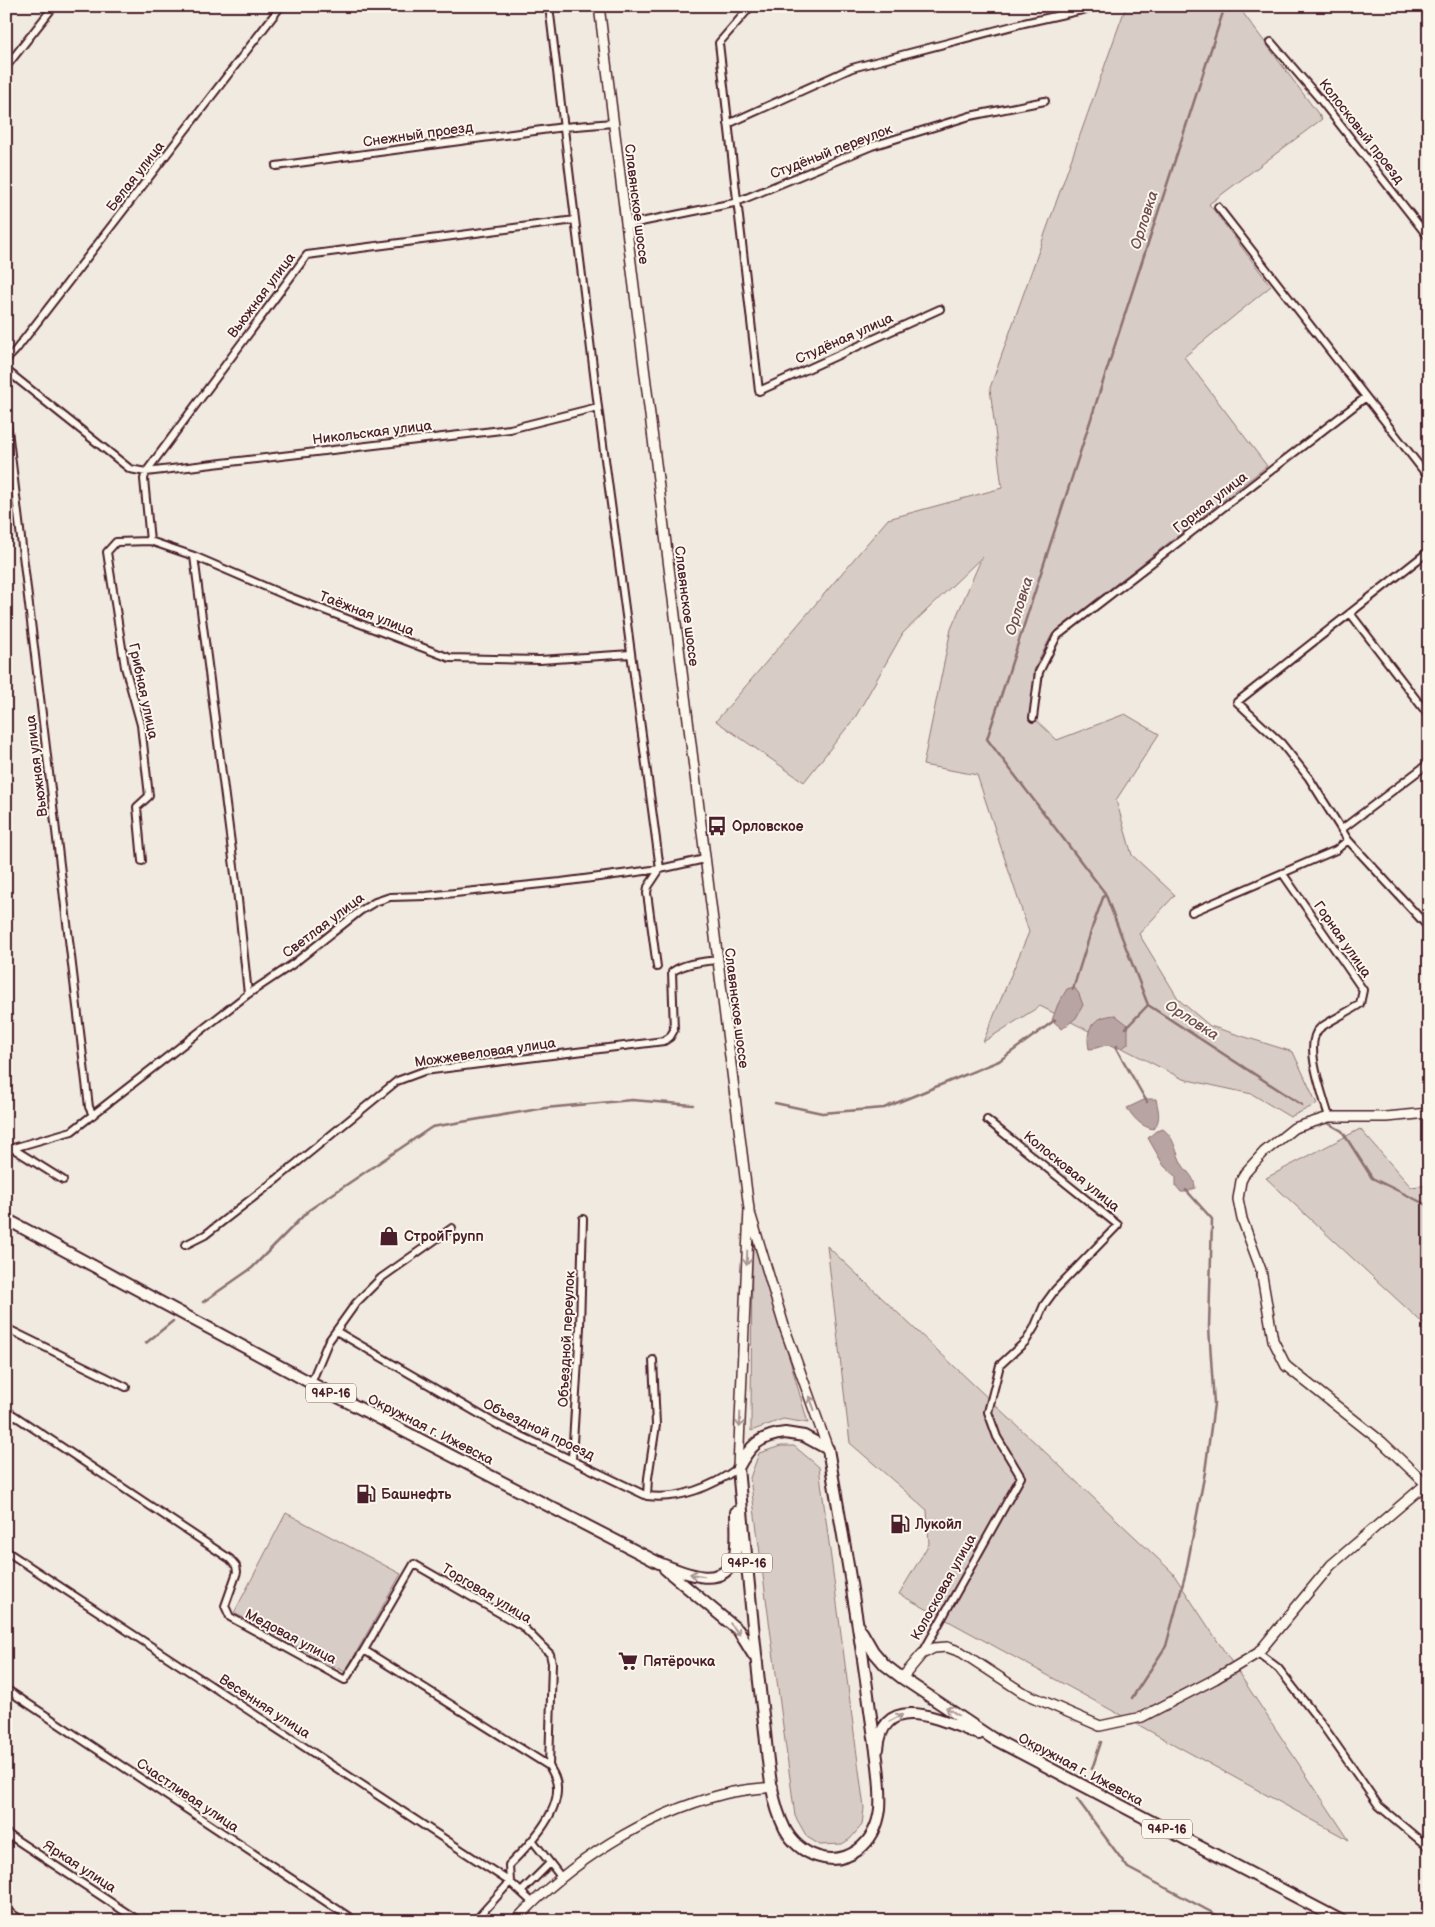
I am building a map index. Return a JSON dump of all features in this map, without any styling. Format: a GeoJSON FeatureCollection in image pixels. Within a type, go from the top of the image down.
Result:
{"type":"FeatureCollection","features":[{"type":"Feature","properties":{"kind":"main road","name":"Славянское шоссе"},"geometry":{"type":"LineString","coordinates":[[599,6],[749,1209],[785,1329],[828,1449]]}},
{"type":"Feature","properties":{"kind":"main road"},"geometry":{"type":"LineString","coordinates":[[1329,1117],[1386,1117],[1429,1113]]}},
{"type":"Feature","properties":{"kind":"main road","name":"Колосковая улица"},"geometry":{"type":"LineString","coordinates":[[902,1678],[922,1654],[934,1648],[947,1647],[961,1652],[1022,1692],[1100,1726],[1142,1717],[1215,1679],[1258,1652],[1331,1565],[1428,1484],[1382,1442],[1291,1370],[1281,1357],[1273,1340],[1261,1270],[1242,1219],[1238,1199],[1241,1181],[1245,1173],[1264,1152],[1294,1128],[1329,1117]]}},
{"type":"Feature","properties":{"kind":"main road","name":"Славянское шоссе"},"geometry":{"type":"LineString","coordinates":[[738,1468],[749,1209]]}},
{"type":"Feature","properties":{"kind":"main road","name":"Окружная г. Ижевска"},"geometry":{"type":"LineString","coordinates":[[6,1219],[312,1383],[659,1563],[694,1576],[714,1576],[722,1573],[730,1567],[735,1557],[738,1468]]}},
{"type":"Feature","properties":{"kind":"main road"},"geometry":{"type":"LineString","coordinates":[[738,1468],[746,1453],[758,1441],[785,1432],[796,1434],[828,1449]]}},
{"type":"Feature","properties":{"kind":"main road","name":"94Р-16"},"geometry":{"type":"LineString","coordinates":[[738,1468],[755,1658],[772,1787],[784,1827],[796,1845],[816,1857],[837,1859],[847,1857],[863,1846],[875,1830],[880,1809],[878,1777],[859,1626],[828,1449]]}},
{"type":"Feature","properties":{"kind":"main road","name":"Окружная г. Ижевска"},"geometry":{"type":"LineString","coordinates":[[659,1563],[738,1630],[755,1658]]}},
{"type":"Feature","properties":{"kind":"main road","name":"Окружная г. Ижевска"},"geometry":{"type":"LineString","coordinates":[[859,1626],[873,1651],[902,1678],[992,1738],[1342,1921]]}},
{"type":"Feature","properties":{"kind":"main road","name":"Окружная г. Ижевска"},"geometry":{"type":"LineString","coordinates":[[878,1777],[880,1734],[886,1724],[895,1717],[907,1714],[923,1714],[992,1738]]}},
{"type":"Feature","properties":{"kind":"main road"},"geometry":{"type":"LineString","coordinates":[[515,1921],[532,1902],[586,1859],[630,1832],[672,1810],[725,1794],[772,1787]]}},
{"type":"Feature","properties":{"kind":"street"},"geometry":{"type":"LineString","coordinates":[[7,63],[54,6]]}},
{"type":"Feature","properties":{"kind":"street","name":"Белая улица"},"geometry":{"type":"LineString","coordinates":[[6,360],[15,351],[282,6]]}},
{"type":"Feature","properties":{"kind":"street"},"geometry":{"type":"LineString","coordinates":[[549,6],[598,407],[660,869],[648,887],[647,893],[657,968]]}},
{"type":"Feature","properties":{"kind":"street"},"geometry":{"type":"LineString","coordinates":[[737,202],[719,43],[751,6]]}},
{"type":"Feature","properties":{"kind":"street"},"geometry":{"type":"LineString","coordinates":[[728,124],[852,68],[1024,23],[1100,6]]}},
{"type":"Feature","properties":{"kind":"street","name":"Колосковый проезд"},"geometry":{"type":"LineString","coordinates":[[1271,42],[1319,98],[1429,238]]}},
{"type":"Feature","properties":{"kind":"street","name":"Студёный переулок"},"geometry":{"type":"LineString","coordinates":[[626,225],[737,202],[872,146],[970,116],[1045,101]]}},
{"type":"Feature","properties":{"kind":"street","name":"Снежный проезд"},"geometry":{"type":"LineString","coordinates":[[276,166],[564,127],[613,123]]}},
{"type":"Feature","properties":{"kind":"street","name":"Студёная улица"},"geometry":{"type":"LineString","coordinates":[[737,202],[760,391],[940,309]]}},
{"type":"Feature","properties":{"kind":"street"},"geometry":{"type":"LineString","coordinates":[[1218,207],[1429,478]]}},
{"type":"Feature","properties":{"kind":"street","name":"Вьюжная улица"},"geometry":{"type":"LineString","coordinates":[[146,472],[307,256],[575,220]]}},
{"type":"Feature","properties":{"kind":"street"},"geometry":{"type":"LineString","coordinates":[[6,370],[130,470],[146,472],[144,479],[150,541]]}},
{"type":"Feature","properties":{"kind":"street","name":"Горная улица"},"geometry":{"type":"LineString","coordinates":[[1033,718],[1039,672],[1057,636],[1366,397]]}},
{"type":"Feature","properties":{"kind":"street","name":"Никольская улица"},"geometry":{"type":"LineString","coordinates":[[146,472],[510,429],[598,407]]}},
{"type":"Feature","properties":{"kind":"street","name":"Вьюжная улица"},"geometry":{"type":"LineString","coordinates":[[6,414],[89,1108],[93,1115]]}},
{"type":"Feature","properties":{"kind":"street","name":"Таёжная улица"},"geometry":{"type":"LineString","coordinates":[[107,552],[116,542],[150,541],[194,556],[287,596],[450,658],[540,660],[631,654]]}},
{"type":"Feature","properties":{"kind":"street"},"geometry":{"type":"LineString","coordinates":[[1429,551],[1237,702],[1282,744],[1309,778],[1348,840],[1429,928]]}},
{"type":"Feature","properties":{"kind":"street","name":"Грибная улица"},"geometry":{"type":"LineString","coordinates":[[107,552],[125,667],[142,734],[149,796],[136,807],[142,861]]}},
{"type":"Feature","properties":{"kind":"street"},"geometry":{"type":"LineString","coordinates":[[194,556],[237,890],[248,994]]}},
{"type":"Feature","properties":{"kind":"street"},"geometry":{"type":"LineString","coordinates":[[1350,614],[1429,716]]}},
{"type":"Feature","properties":{"kind":"street"},"geometry":{"type":"LineString","coordinates":[[1342,830],[1429,763]]}},
{"type":"Feature","properties":{"kind":"street"},"geometry":{"type":"LineString","coordinates":[[1192,912],[1336,850],[1348,840]]}},
{"type":"Feature","properties":{"kind":"street","name":"Светлая улица"},"geometry":{"type":"LineString","coordinates":[[9,1149],[72,1131],[248,994],[293,964],[360,910],[390,897],[426,896],[532,885],[660,869],[705,859]]}},
{"type":"Feature","properties":{"kind":"street","name":"Горная улица"},"geometry":{"type":"LineString","coordinates":[[1283,874],[1363,990],[1360,1004],[1319,1029],[1313,1040],[1313,1056],[1329,1117]]}},
{"type":"Feature","properties":{"kind":"street","name":"Можжевеловая улица"},"geometry":{"type":"LineString","coordinates":[[186,1245],[205,1235],[397,1081],[404,1078],[424,1072],[664,1041],[670,1037],[674,1030],[672,972],[679,967],[717,960]]}},
{"type":"Feature","properties":{"kind":"street","name":"Колосковая улица"},"geometry":{"type":"LineString","coordinates":[[922,1654],[1021,1477],[997,1437],[988,1412],[1000,1365],[1026,1341],[1044,1305],[1055,1290],[1118,1225],[987,1120]]}},
{"type":"Feature","properties":{"kind":"street"},"geometry":{"type":"LineString","coordinates":[[9,1149],[64,1180]]}},
{"type":"Feature","properties":{"kind":"street","name":"Объездной переулок"},"geometry":{"type":"LineString","coordinates":[[572,1460],[584,1219]]}},
{"type":"Feature","properties":{"kind":"street"},"geometry":{"type":"LineString","coordinates":[[312,1383],[328,1342],[356,1303],[381,1278],[452,1228]]}},
{"type":"Feature","properties":{"kind":"street"},"geometry":{"type":"LineString","coordinates":[[6,1328],[126,1387]]}},
{"type":"Feature","properties":{"kind":"street","name":"Объездной проезд"},"geometry":{"type":"LineString","coordinates":[[336,1331],[498,1425],[647,1496],[664,1498],[706,1487],[723,1479],[738,1468]]}},
{"type":"Feature","properties":{"kind":"street"},"geometry":{"type":"LineString","coordinates":[[647,1496],[656,1425],[652,1360]]}},
{"type":"Feature","properties":{"kind":"street","name":"Медовая улица"},"geometry":{"type":"LineString","coordinates":[[6,1410],[230,1559],[236,1566],[237,1572],[225,1606],[230,1618],[346,1680],[364,1650]]}},
{"type":"Feature","properties":{"kind":"street","name":"Весенняя улица"},"geometry":{"type":"LineString","coordinates":[[6,1551],[510,1882],[532,1902]]}},
{"type":"Feature","properties":{"kind":"street","name":"Торговая улица"},"geometry":{"type":"LineString","coordinates":[[364,1650],[414,1564],[522,1626],[550,1654],[552,1664],[549,1766]]}},
{"type":"Feature","properties":{"kind":"street"},"geometry":{"type":"LineString","coordinates":[[364,1650],[549,1766],[556,1778],[558,1789],[550,1812],[533,1841],[509,1866],[510,1882],[475,1921]]}},
{"type":"Feature","properties":{"kind":"street"},"geometry":{"type":"LineString","coordinates":[[1258,1652],[1278,1668],[1321,1723],[1380,1806],[1429,1848]]}},
{"type":"Feature","properties":{"kind":"street","name":"Счастливая улица"},"geometry":{"type":"LineString","coordinates":[[6,1689],[356,1921]]}},
{"type":"Feature","properties":{"kind":"street","name":"Яркая улица"},"geometry":{"type":"LineString","coordinates":[[6,1833],[139,1921]]}},
{"type":"Feature","properties":{"kind":"street"},"geometry":{"type":"LineString","coordinates":[[533,1841],[562,1877]]}},
{"type":"Feature","properties":{"kind":"street"},"geometry":{"type":"LineString","coordinates":[[521,1892],[550,1863]]}},
{"type":"Feature","properties":{"kind":"street"},"geometry":{"type":"LineString","coordinates":[[6,1910],[23,1921]]}},
{"type":"Feature","properties":{"kind":"shaded area"},"geometry":{"type":"Polygon","coordinates":[[[1126,6],[1251,6],[1243,13],[1322,119],[1209,204],[1271,286],[1184,357],[1267,466],[1052,634],[1034,670],[1033,717],[1057,740],[1125,714],[1159,734],[1116,800],[1132,855],[1175,895],[1139,934],[1179,1000],[1210,1026],[1293,1052],[1317,1104],[1290,1117],[1252,1094],[1183,1079],[1040,1006],[983,1042],[1029,932],[977,775],[923,765],[951,629],[982,557],[903,633],[856,716],[804,782],[716,721],[888,519],[1002,488],[990,388],[1126,6]]]}},
{"type":"Feature","properties":{"kind":"shaded area"},"geometry":{"type":"Polygon","coordinates":[[[1074,987],[1083,1005],[1076,1018],[1062,1029],[1052,1020],[1058,1004],[1067,989],[1074,987]]]}},
{"type":"Feature","properties":{"kind":"shaded area"},"geometry":{"type":"Polygon","coordinates":[[[1115,1015],[1128,1025],[1128,1044],[1122,1048],[1106,1045],[1089,1049],[1088,1035],[1092,1025],[1101,1018],[1115,1015]]]}},
{"type":"Feature","properties":{"kind":"shaded area"},"geometry":{"type":"Polygon","coordinates":[[[1146,1099],[1156,1099],[1158,1122],[1153,1129],[1144,1126],[1127,1108],[1146,1099]]]}},
{"type":"Feature","properties":{"kind":"shaded area"},"geometry":{"type":"Polygon","coordinates":[[[1163,1129],[1172,1139],[1182,1164],[1195,1184],[1195,1188],[1187,1192],[1181,1192],[1176,1186],[1176,1177],[1164,1166],[1148,1138],[1156,1131],[1163,1129]]]}},
{"type":"Feature","properties":{"kind":"shaded area"},"geometry":{"type":"Polygon","coordinates":[[[1360,1129],[1411,1187],[1429,1185],[1429,1329],[1266,1178],[1360,1129]]]}},
{"type":"Feature","properties":{"kind":"shaded area"},"geometry":{"type":"Polygon","coordinates":[[[752,1229],[808,1423],[783,1419],[751,1431],[752,1229]]]}},
{"type":"Feature","properties":{"kind":"shaded area"},"geometry":{"type":"Polygon","coordinates":[[[827,1246],[1172,1572],[1349,1840],[899,1594],[929,1544],[927,1510],[850,1443],[827,1246]]]}},
{"type":"Feature","properties":{"kind":"shaded area"},"geometry":{"type":"Polygon","coordinates":[[[781,1446],[794,1446],[819,1467],[864,1808],[862,1825],[850,1839],[842,1844],[820,1845],[807,1837],[795,1816],[750,1478],[759,1453],[781,1446]]]}},
{"type":"Feature","properties":{"kind":"shaded area"},"geometry":{"type":"Polygon","coordinates":[[[286,1513],[401,1574],[345,1672],[234,1613],[286,1513]]]}},
{"type":"Feature","properties":{"kind":"waterway","name":"Орловка"},"geometry":{"type":"LineString","coordinates":[[1225,6],[987,739],[1105,893],[1148,1005],[1302,1105]]}},
{"type":"Feature","properties":{"kind":"waterway"},"geometry":{"type":"LineString","coordinates":[[1073,989],[1104,895]]}},
{"type":"Feature","properties":{"kind":"waterway"},"geometry":{"type":"LineString","coordinates":[[1126,1028],[1148,1005]]}},
{"type":"Feature","properties":{"kind":"waterway"},"geometry":{"type":"LineString","coordinates":[[775,1103],[822,1113],[884,1108],[999,1061],[1055,1020]]}},
{"type":"Feature","properties":{"kind":"waterway"},"geometry":{"type":"LineString","coordinates":[[1117,1046],[1116,1048],[1147,1102]]}},
{"type":"Feature","properties":{"kind":"waterway"},"geometry":{"type":"LineString","coordinates":[[203,1302],[252,1268],[309,1210],[432,1127],[545,1108],[632,1100],[693,1105]]}},
{"type":"Feature","properties":{"kind":"waterway","name":"Орловка"},"geometry":{"type":"LineString","coordinates":[[1326,1122],[1342,1131],[1372,1178],[1429,1206]]}},
{"type":"Feature","properties":{"kind":"waterway"},"geometry":{"type":"LineString","coordinates":[[1132,1698],[1166,1646],[1186,1572],[1205,1472],[1214,1404],[1209,1327],[1212,1219],[1186,1190]]}},
{"type":"Feature","properties":{"kind":"waterway"},"geometry":{"type":"LineString","coordinates":[[146,1343],[173,1321]]}},
{"type":"Feature","properties":{"kind":"waterway"},"geometry":{"type":"LineString","coordinates":[[1092,1769],[1101,1742]]}},
{"type":"Feature","properties":{"kind":"waterway"},"geometry":{"type":"LineString","coordinates":[[1077,1799],[1128,1868],[1228,1921]]}},
{"type":"Feature","properties":{"kind":"place","name":"Орловское"},"geometry":{"type":"Point","coordinates":[717,826]}},
{"type":"Feature","properties":{"kind":"place","name":"СтройГрупп"},"geometry":{"type":"Point","coordinates":[389,1236]}},
{"type":"Feature","properties":{"kind":"place","name":"Башнефть"},"geometry":{"type":"Point","coordinates":[366,1494]}},
{"type":"Feature","properties":{"kind":"place","name":"Лукойл"},"geometry":{"type":"Point","coordinates":[900,1524]}},
{"type":"Feature","properties":{"kind":"place","name":"Пятёрочка"},"geometry":{"type":"Point","coordinates":[628,1661]}}]}
